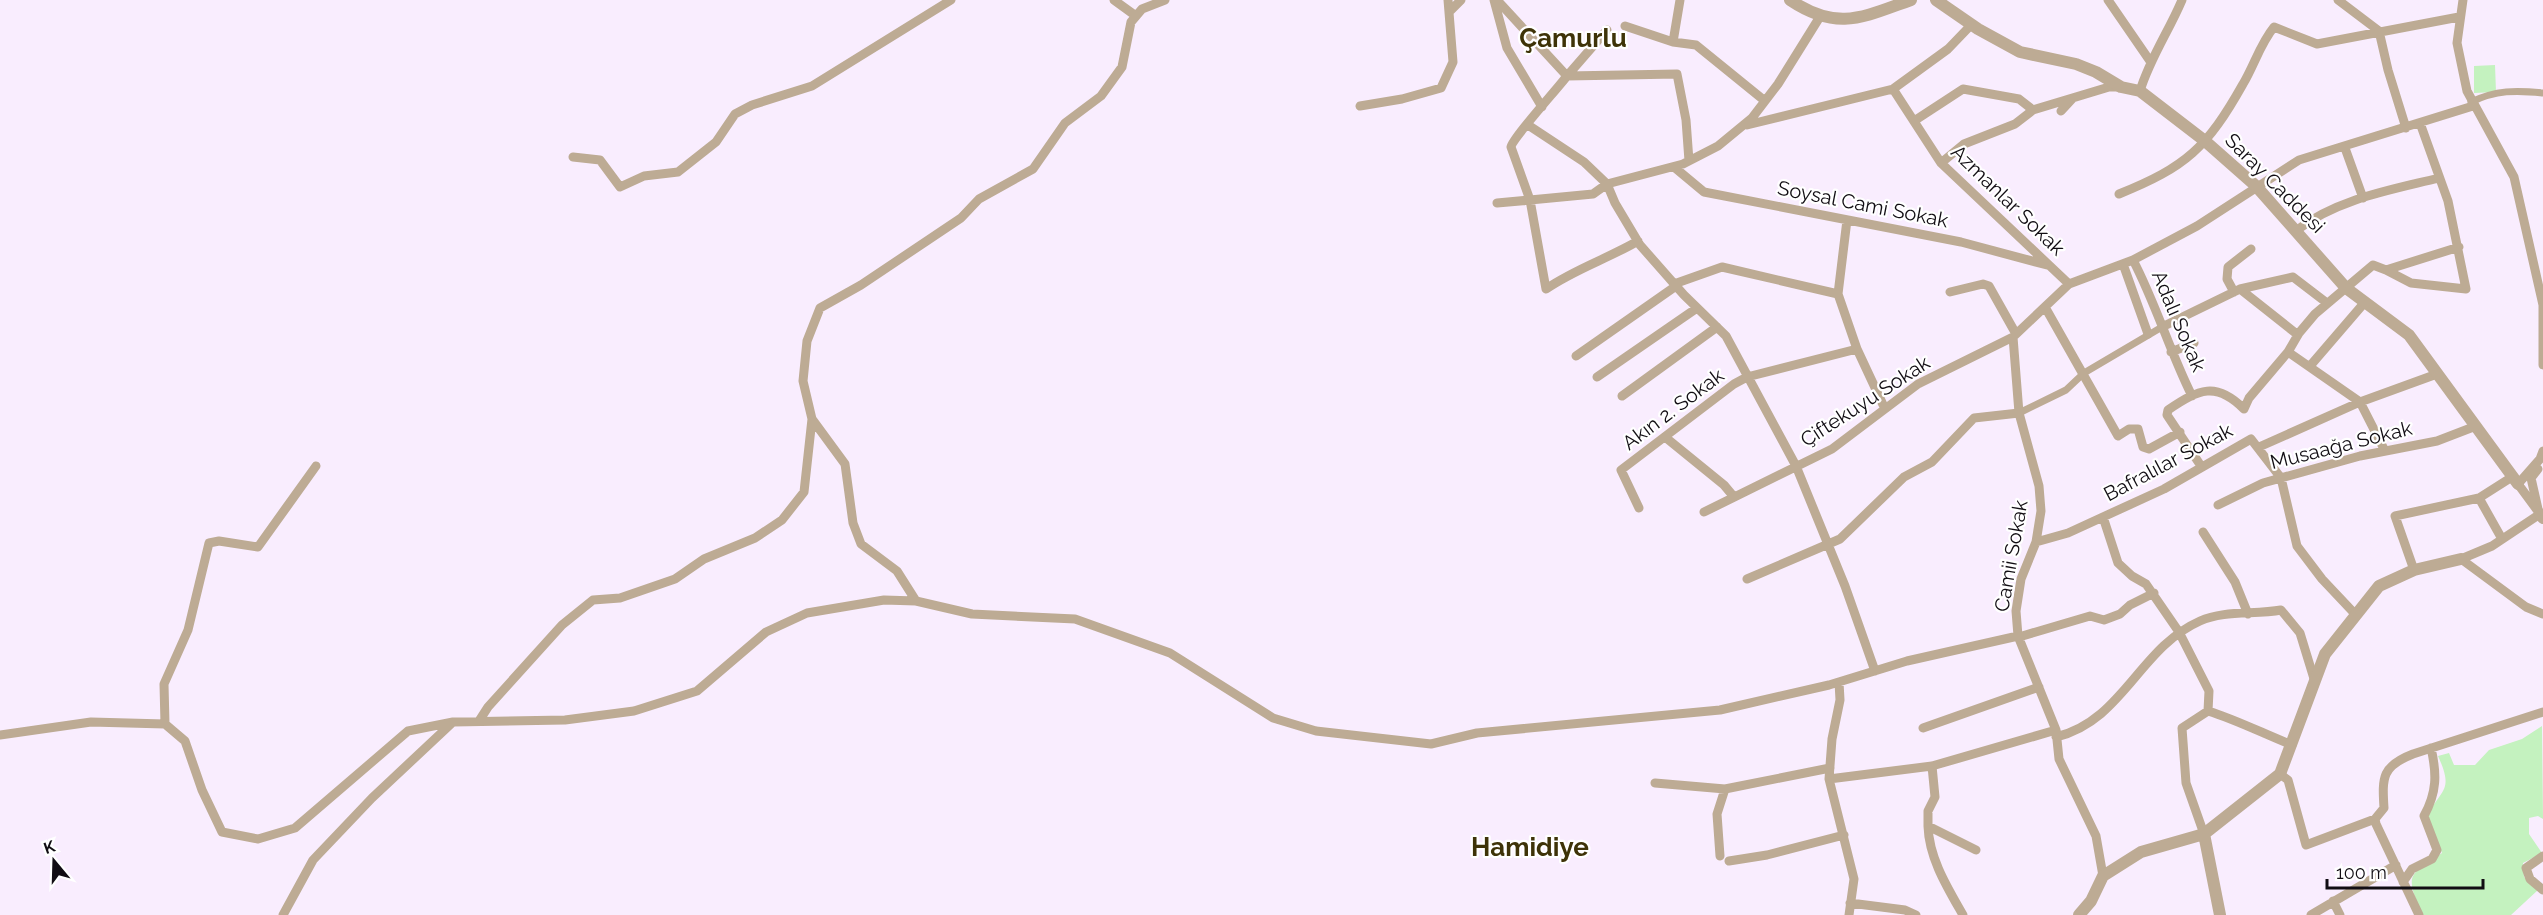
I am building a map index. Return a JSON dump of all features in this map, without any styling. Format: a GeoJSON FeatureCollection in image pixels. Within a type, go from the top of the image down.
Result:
{"type":"FeatureCollection","features":[{"type":"Feature","properties":{"kind":"street"},"geometry":{"type":"LineString","coordinates":[[573,158],[600,160],[620,187],[644,176],[678,172],[716,142],[735,114],[752,105],[812,86],[951,0]]}},
{"type":"Feature","properties":{"kind":"street"},"geometry":{"type":"LineString","coordinates":[[1114,0],[1136,16]]}},
{"type":"Feature","properties":{"kind":"street"},"geometry":{"type":"LineString","coordinates":[[479,721],[488,707],[562,625],[593,600],[620,598],[675,579],[704,559],[755,537],[782,520],[804,492],[812,419],[803,381],[807,341],[819,308],[861,285],[961,218],[979,199],[1033,169],[1065,123],[1101,96],[1122,68],[1131,22],[1142,9],[1166,0]]}},
{"type":"Feature","properties":{"kind":"street"},"geometry":{"type":"LineString","coordinates":[[1360,106],[1402,99],[1441,88],[1453,62],[1448,0]]}},
{"type":"Feature","properties":{"kind":"street"},"geometry":{"type":"LineString","coordinates":[[1450,11],[1461,0]]}},
{"type":"Feature","properties":{"kind":"street"},"geometry":{"type":"LineString","coordinates":[[1496,0],[1567,76],[1677,74],[1686,120],[1689,161]]}},
{"type":"Feature","properties":{"kind":"street"},"geometry":{"type":"LineString","coordinates":[[1496,0],[1507,48],[1542,107]]}},
{"type":"Feature","properties":{"kind":"street"},"geometry":{"type":"LineString","coordinates":[[1673,42],[1680,0]]}},
{"type":"Feature","properties":{"kind":"street"},"geometry":{"type":"LineString","coordinates":[[1790,0],[1805,10],[1839,20],[1879,14],[1911,0]]}},
{"type":"Feature","properties":{"kind":"street","name":"Saray Caddesi"},"geometry":{"type":"LineString","coordinates":[[1936,0],[2020,52],[2076,64],[2096,72],[2121,87],[2140,91],[2205,141],[2256,186],[2346,288],[2409,335],[2515,481]]}},
{"type":"Feature","properties":{"kind":"street"},"geometry":{"type":"LineString","coordinates":[[2108,0],[2150,61]]}},
{"type":"Feature","properties":{"kind":"street"},"geometry":{"type":"LineString","coordinates":[[2140,91],[2150,61],[2166,37],[2182,0]]}},
{"type":"Feature","properties":{"kind":"street"},"geometry":{"type":"LineString","coordinates":[[2338,0],[2379,31],[2406,128]]}},
{"type":"Feature","properties":{"kind":"street"},"geometry":{"type":"LineString","coordinates":[[2463,0],[2457,44],[2472,104],[2492,132],[2514,177],[2543,304],[2543,365]]}},
{"type":"Feature","properties":{"kind":"street"},"geometry":{"type":"LineString","coordinates":[[1497,203],[1593,194],[1607,184],[1674,167],[1718,146],[1741,127],[1765,101],[1821,15]]}},
{"type":"Feature","properties":{"kind":"street"},"geometry":{"type":"LineString","coordinates":[[2119,194],[2165,174],[2191,156],[2205,141],[2223,118],[2244,83],[2267,35],[2274,27],[2317,44],[2459,17]]}},
{"type":"Feature","properties":{"kind":"street"},"geometry":{"type":"LineString","coordinates":[[1741,127],[1893,89],[1948,49],[1972,24]]}},
{"type":"Feature","properties":{"kind":"street"},"geometry":{"type":"LineString","coordinates":[[1625,26],[1673,42],[1696,45],[1765,101]]}},
{"type":"Feature","properties":{"kind":"street"},"geometry":{"type":"LineString","coordinates":[[1607,30],[1512,141],[1511,147],[1530,200],[1546,289],[1571,271],[1596,264],[1638,241]]}},
{"type":"Feature","properties":{"kind":"street"},"geometry":{"type":"LineString","coordinates":[[1941,163],[1964,144],[2015,124],[2033,110],[2109,87],[2121,87]]}},
{"type":"Feature","properties":{"kind":"street","name":"Azmanlar Sokak"},"geometry":{"type":"LineString","coordinates":[[1893,89],[1941,163],[2068,284]]}},
{"type":"Feature","properties":{"kind":"street"},"geometry":{"type":"LineString","coordinates":[[1914,121],[1963,89],[2019,99],[2033,110]]}},
{"type":"Feature","properties":{"kind":"street"},"geometry":{"type":"LineString","coordinates":[[2472,104],[2487,94],[2509,90],[2543,93]]}},
{"type":"Feature","properties":{"kind":"street"},"geometry":{"type":"LineString","coordinates":[[2061,111],[2073,98]]}},
{"type":"Feature","properties":{"kind":"street","name":"Çiftekuyu Sokak"},"geometry":{"type":"LineString","coordinates":[[1704,512],[1853,435],[1918,384],[2015,336],[2068,284],[2133,260],[2198,226],[2256,186],[2300,160],[2345,148],[2472,104]]}},
{"type":"Feature","properties":{"kind":"street"},"geometry":{"type":"LineString","coordinates":[[2201,466],[2167,415],[2168,410],[2204,390],[2230,395],[2244,409],[2249,398],[2288,352],[2298,335],[2327,303],[2373,265],[2410,284],[2466,289],[2459,247],[2439,177],[2420,123]]}},
{"type":"Feature","properties":{"kind":"street"},"geometry":{"type":"LineString","coordinates":[[1528,125],[1584,162],[1607,184],[1614,203],[1638,241],[1675,285],[1726,336],[1796,466],[1828,544],[1875,671]]}},
{"type":"Feature","properties":{"kind":"street"},"geometry":{"type":"LineString","coordinates":[[2345,148],[2363,198]]}},
{"type":"Feature","properties":{"kind":"street","name":"Soysal Cami Sokak"},"geometry":{"type":"LineString","coordinates":[[1674,167],[1704,192],[1961,242],[2051,266]]}},
{"type":"Feature","properties":{"kind":"street"},"geometry":{"type":"LineString","coordinates":[[2297,230],[2320,214],[2363,198],[2439,177]]}},
{"type":"Feature","properties":{"kind":"street"},"geometry":{"type":"LineString","coordinates":[[1847,220],[1838,294],[1857,349],[1885,409]]}},
{"type":"Feature","properties":{"kind":"street"},"geometry":{"type":"LineString","coordinates":[[2386,270],[2459,247]]}},
{"type":"Feature","properties":{"kind":"street"},"geometry":{"type":"LineString","coordinates":[[2251,249],[2228,267],[2227,279],[2237,290],[2298,335]]}},
{"type":"Feature","properties":{"kind":"street","name":"Adalı Sokak"},"geometry":{"type":"LineString","coordinates":[[2133,260],[2192,396]]}},
{"type":"Feature","properties":{"kind":"street"},"geometry":{"type":"LineString","coordinates":[[2123,264],[2148,334]]}},
{"type":"Feature","properties":{"kind":"street"},"geometry":{"type":"LineString","coordinates":[[1576,356],[1675,285],[1722,267],[1838,294]]}},
{"type":"Feature","properties":{"kind":"street"},"geometry":{"type":"LineString","coordinates":[[1748,579],[1840,539],[1904,477],[1932,462],[1974,418],[2019,413],[2066,390],[2084,373],[2148,334],[2237,290],[2293,277],[2327,303]]}},
{"type":"Feature","properties":{"kind":"street"},"geometry":{"type":"LineString","coordinates":[[1950,292],[1983,284],[1989,286],[2015,336]]}},
{"type":"Feature","properties":{"kind":"street"},"geometry":{"type":"LineString","coordinates":[[2310,366],[2365,302]]}},
{"type":"Feature","properties":{"kind":"street"},"geometry":{"type":"LineString","coordinates":[[2045,307],[2084,373],[2100,408],[2118,436],[2130,429],[2138,429],[2143,447],[2149,449],[2180,432]]}},
{"type":"Feature","properties":{"kind":"street"},"geometry":{"type":"LineString","coordinates":[[1597,377],[1697,308]]}},
{"type":"Feature","properties":{"kind":"street"},"geometry":{"type":"LineString","coordinates":[[1622,396],[1717,327]]}},
{"type":"Feature","properties":{"kind":"street","name":"Camii Sokak"},"geometry":{"type":"LineString","coordinates":[[2015,336],[2019,413],[2039,486],[2041,511],[2036,542],[2021,579],[2016,611],[2018,637],[2056,733],[2059,759],[2096,836],[2103,876]]}},
{"type":"Feature","properties":{"kind":"street"},"geometry":{"type":"LineString","coordinates":[[2171,352],[2194,343]]}},
{"type":"Feature","properties":{"kind":"street","name":"Akın 2. Sokak"},"geometry":{"type":"LineString","coordinates":[[1639,508],[1621,470],[1734,384],[1747,377],[1857,349]]}},
{"type":"Feature","properties":{"kind":"street"},"geometry":{"type":"LineString","coordinates":[[2288,352],[2360,402],[2385,451]]}},
{"type":"Feature","properties":{"kind":"street"},"geometry":{"type":"LineString","coordinates":[[2355,614],[2322,579],[2297,546],[2281,478],[2259,447],[2360,402],[2437,374]]}},
{"type":"Feature","properties":{"kind":"street"},"geometry":{"type":"LineString","coordinates":[[812,419],[845,464],[853,523],[861,544],[897,571],[916,601]]}},
{"type":"Feature","properties":{"kind":"street","name":"Musaağa Sokak"},"geometry":{"type":"LineString","coordinates":[[2218,505],[2245,490],[2281,478],[2385,451],[2437,441],[2476,426]]}},
{"type":"Feature","properties":{"kind":"street"},"geometry":{"type":"LineString","coordinates":[[1665,436],[1724,484],[1734,497]]}},
{"type":"Feature","properties":{"kind":"street","name":"Bafralılar Sokak"},"geometry":{"type":"LineString","coordinates":[[2036,542],[2068,533],[2164,489],[2251,439],[2259,447]]}},
{"type":"Feature","properties":{"kind":"street"},"geometry":{"type":"LineString","coordinates":[[2414,570],[2395,516],[2479,498],[2515,481],[2540,459],[2543,451]]}},
{"type":"Feature","properties":{"kind":"street"},"geometry":{"type":"LineString","coordinates":[[2541,516],[2531,478],[2543,464]]}},
{"type":"Feature","properties":{"kind":"street"},"geometry":{"type":"LineString","coordinates":[[165,724],[164,684],[188,630],[209,543],[219,541],[258,547],[316,466]]}},
{"type":"Feature","properties":{"kind":"street"},"geometry":{"type":"LineString","coordinates":[[2515,481],[2541,516]]}},
{"type":"Feature","properties":{"kind":"street"},"geometry":{"type":"LineString","coordinates":[[2479,498],[2502,539]]}},
{"type":"Feature","properties":{"kind":"street"},"geometry":{"type":"LineString","coordinates":[[2079,915],[2091,901],[2103,876],[2141,852],[2205,834],[2280,774],[2325,654],[2379,586],[2414,570],[2460,559],[2502,539],[2541,516]]}},
{"type":"Feature","properties":{"kind":"street"},"geometry":{"type":"LineString","coordinates":[[2103,517],[2118,563],[2154,593],[2179,632],[2209,691],[2208,711]]}},
{"type":"Feature","properties":{"kind":"street"},"geometry":{"type":"LineString","coordinates":[[2203,532],[2235,582],[2248,614]]}},
{"type":"Feature","properties":{"kind":"street"},"geometry":{"type":"LineString","coordinates":[[2460,559],[2526,606],[2543,614]]}},
{"type":"Feature","properties":{"kind":"street"},"geometry":{"type":"LineString","coordinates":[[0,735],[91,722],[165,724],[185,741],[202,790],[222,832],[258,839],[296,828],[408,731],[453,722],[565,720],[634,711],[697,691],[766,632],[807,613],[884,600],[916,601],[972,614],[1075,619],[1170,653],[1273,718],[1316,731],[1431,744],[1478,733],[1543,725],[1720,710],[2018,637],[2090,616],[2104,621],[2154,593]]}},
{"type":"Feature","properties":{"kind":"street"},"geometry":{"type":"LineString","coordinates":[[1829,779],[1932,766],[2056,733],[2073,733],[2097,718],[2121,695],[2160,646],[2179,632],[2202,620],[2281,610],[2300,633],[2315,682]]}},
{"type":"Feature","properties":{"kind":"street"},"geometry":{"type":"LineString","coordinates":[[1839,682],[1840,700],[1832,739],[1829,779],[1854,879],[1849,915]]}},
{"type":"Feature","properties":{"kind":"street"},"geometry":{"type":"LineString","coordinates":[[1923,728],[2038,687]]}},
{"type":"Feature","properties":{"kind":"street"},"geometry":{"type":"LineString","coordinates":[[2208,711],[2240,721],[2258,732],[2292,745]]}},
{"type":"Feature","properties":{"kind":"street"},"geometry":{"type":"LineString","coordinates":[[2208,711],[2182,728],[2186,783],[2205,834],[2220,915]]}},
{"type":"Feature","properties":{"kind":"street"},"geometry":{"type":"LineString","coordinates":[[2280,774],[2288,780],[2306,845],[2375,819],[2384,808],[2382,783],[2394,761],[2542,714]]}},
{"type":"Feature","properties":{"kind":"street"},"geometry":{"type":"LineString","coordinates":[[283,915],[313,860],[372,798],[453,722]]}},
{"type":"Feature","properties":{"kind":"street"},"geometry":{"type":"LineString","coordinates":[[2403,882],[2412,869],[2432,859],[2437,850],[2424,816],[2433,799],[2437,773],[2431,748]]}},
{"type":"Feature","properties":{"kind":"street"},"geometry":{"type":"LineString","coordinates":[[1932,766],[1935,797],[1928,811],[1929,843],[1941,874],[1963,915]]}},
{"type":"Feature","properties":{"kind":"street"},"geometry":{"type":"LineString","coordinates":[[1655,783],[1725,789],[1830,768]]}},
{"type":"Feature","properties":{"kind":"street"},"geometry":{"type":"LineString","coordinates":[[1725,789],[1717,814],[1724,859],[1767,855],[1844,835]]}},
{"type":"Feature","properties":{"kind":"street"},"geometry":{"type":"LineString","coordinates":[[2375,819],[2419,915]]}},
{"type":"Feature","properties":{"kind":"street"},"geometry":{"type":"LineString","coordinates":[[1928,826],[1976,850]]}},
{"type":"Feature","properties":{"kind":"street"},"geometry":{"type":"LineString","coordinates":[[2543,856],[2526,868],[2530,879],[2543,890]]}},
{"type":"Feature","properties":{"kind":"street"},"geometry":{"type":"LineString","coordinates":[[2311,915],[2396,865]]}},
{"type":"Feature","properties":{"kind":"street"},"geometry":{"type":"LineString","coordinates":[[2333,901],[2340,915]]}},
{"type":"Feature","properties":{"kind":"street"},"geometry":{"type":"LineString","coordinates":[[1850,903],[1905,910],[1916,915]]}},
{"type":"Feature","properties":{"kind":"green space"},"geometry":{"type":"Polygon","coordinates":[[[2495,65],[2496,92],[2474,93],[2474,66],[2495,65]]]}},
{"type":"Feature","properties":{"kind":"green space"},"geometry":{"type":"Polygon","coordinates":[[[2542,726],[2543,819],[2538,816],[2529,818],[2529,834],[2542,853],[2523,863],[2524,877],[2538,890],[2511,915],[2422,915],[2413,892],[2412,878],[2421,867],[2442,853],[2427,816],[2446,783],[2438,756],[2449,753],[2454,765],[2475,765],[2489,750],[2522,739],[2542,726]]]}},
{"type":"Feature","properties":{"kind":"district","name":"Çamurlu"},"geometry":{"type":"Point","coordinates":[1573,38]}},
{"type":"Feature","properties":{"kind":"district","name":"Hamidiye"},"geometry":{"type":"Point","coordinates":[1530,847]}}]}
